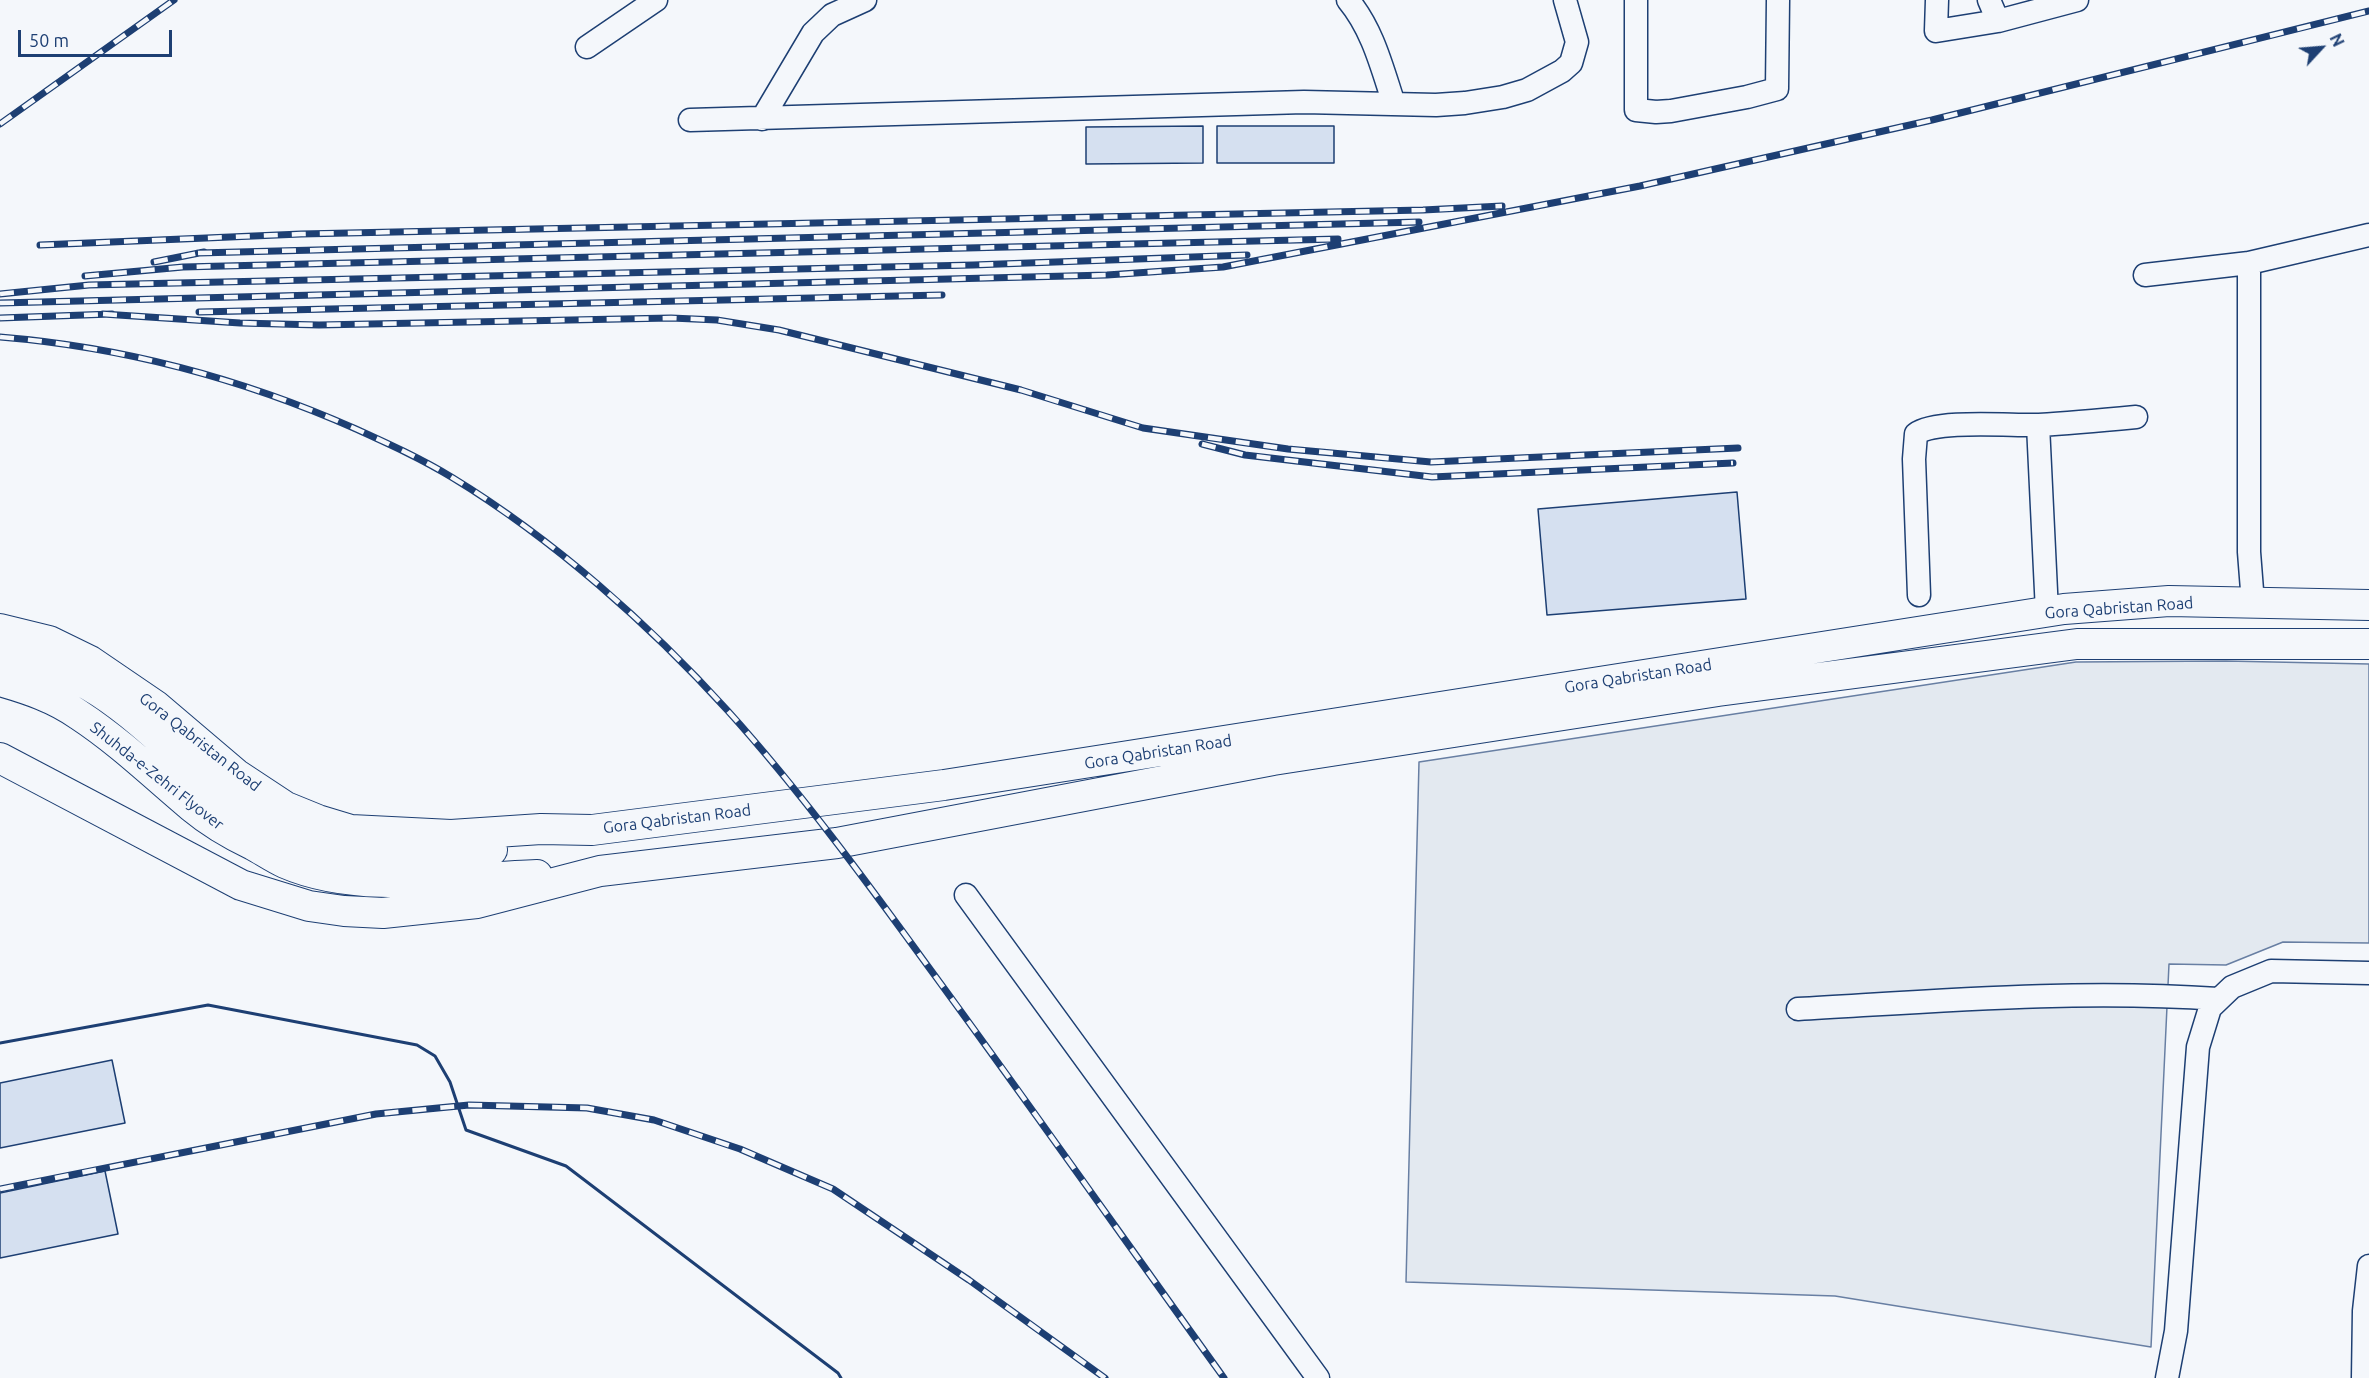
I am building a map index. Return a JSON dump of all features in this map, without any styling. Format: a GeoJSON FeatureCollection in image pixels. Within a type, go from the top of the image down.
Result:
{"type":"FeatureCollection","features":[{"type":"Feature","properties":{"kind":"main road","name":"Gora Qabristan Road"},"geometry":{"type":"LineString","coordinates":[[0,629],[49,640],[90,661],[156,706],[236,774],[286,807],[351,830],[451,835],[541,829],[592,830],[944,785],[2047,612],[2169,601],[2369,605]]}},
{"type":"Feature","properties":{"kind":"main road","name":"Gora Qabristan Road"},"geometry":{"type":"LineString","coordinates":[[0,758],[241,885],[309,906],[383,913],[477,903],[600,872],[837,843],[1273,760],[1718,692],[2077,644],[2369,644]]}},
{"type":"Feature","properties":{"kind":"main road","name":"Shuhda-e-Zehri Flyover"},"geometry":{"type":"LineString","coordinates":[[0,652],[30,658],[72,676],[108,696],[146,726],[209,784],[280,834],[331,851],[365,856],[424,858],[479,866],[600,872]]}},
{"type":"Feature","properties":{"kind":"main road","name":"Shuhda-e-Zehri Flyover"},"geometry":{"type":"LineString","coordinates":[[0,681],[27,689],[79,714],[159,777],[193,808],[235,837],[284,863],[333,876],[371,882],[409,883],[479,866],[592,830]]}},
{"type":"Feature","properties":{"kind":"street"},"geometry":{"type":"LineString","coordinates":[[587,48],[656,0]]}},
{"type":"Feature","properties":{"kind":"street"},"geometry":{"type":"LineString","coordinates":[[762,119],[813,33],[832,15],[865,0]]}},
{"type":"Feature","properties":{"kind":"street"},"geometry":{"type":"LineString","coordinates":[[1348,0],[1362,19],[1377,51],[1394,104]]}},
{"type":"Feature","properties":{"kind":"street"},"geometry":{"type":"LineString","coordinates":[[690,120],[1304,102],[1465,103],[1503,98],[1527,90],[1562,71],[1571,63],[1576,42],[1565,0]]}},
{"type":"Feature","properties":{"kind":"street"},"geometry":{"type":"LineString","coordinates":[[1636,0],[1636,110],[1656,112],[1747,97],[1778,88],[1778,0]]}},
{"type":"Feature","properties":{"kind":"street"},"geometry":{"type":"LineString","coordinates":[[1937,0],[1936,31],[1998,21],[2076,0]]}},
{"type":"Feature","properties":{"kind":"street"},"geometry":{"type":"LineString","coordinates":[[1989,0],[1998,21]]}},
{"type":"Feature","properties":{"kind":"street"},"geometry":{"type":"LineString","coordinates":[[2145,275],[2248,264],[2369,235]]}},
{"type":"Feature","properties":{"kind":"street"},"geometry":{"type":"LineString","coordinates":[[2248,264],[2249,552],[2253,603]]}},
{"type":"Feature","properties":{"kind":"street"},"geometry":{"type":"LineString","coordinates":[[1919,595],[1914,459],[1916,434],[1922,430],[1948,425],[2038,425],[2136,417]]}},
{"type":"Feature","properties":{"kind":"street"},"geometry":{"type":"LineString","coordinates":[[2038,425],[2047,612]]}},
{"type":"Feature","properties":{"kind":"street"},"geometry":{"type":"LineString","coordinates":[[966,895],[1318,1378]]}},
{"type":"Feature","properties":{"kind":"street"},"geometry":{"type":"LineString","coordinates":[[2167,1378],[2176,1331],[2198,1047],[2210,1008],[2232,987],[2271,971],[2369,973]]}},
{"type":"Feature","properties":{"kind":"street"},"geometry":{"type":"LineString","coordinates":[[1798,1009],[2080,994],[2162,995],[2218,999]]}},
{"type":"Feature","properties":{"kind":"street"},"geometry":{"type":"LineString","coordinates":[[2362,1378],[2364,1311],[2369,1266]]}},
{"type":"Feature","properties":{"kind":"shaded area"},"geometry":{"type":"Polygon","coordinates":[[[2226,661],[2369,664],[2369,943],[2283,942],[2226,965],[2169,964],[2151,1347],[1835,1296],[1406,1282],[1419,762],[2076,662],[2226,661]]]}},
{"type":"Feature","properties":{"kind":"building"},"geometry":{"type":"Polygon","coordinates":[[[1203,126],[1203,163],[1086,164],[1086,127],[1203,126]]]}},
{"type":"Feature","properties":{"kind":"building"},"geometry":{"type":"Polygon","coordinates":[[[1217,126],[1334,126],[1334,163],[1217,163],[1217,126]]]}},
{"type":"Feature","properties":{"kind":"building"},"geometry":{"type":"Polygon","coordinates":[[[1737,492],[1746,599],[1547,615],[1538,509],[1737,492]]]}},
{"type":"Feature","properties":{"kind":"building"},"geometry":{"type":"Polygon","coordinates":[[[112,1060],[125,1123],[0,1148],[0,1083],[112,1060]]]}},
{"type":"Feature","properties":{"kind":"building"},"geometry":{"type":"Polygon","coordinates":[[[105,1171],[118,1234],[0,1258],[0,1193],[105,1171]]]}},
{"type":"Feature","properties":{"kind":"railway"},"geometry":{"type":"LineString","coordinates":[[0,124],[174,0]]}},
{"type":"Feature","properties":{"kind":"railway"},"geometry":{"type":"LineString","coordinates":[[0,303],[1107,275],[1223,267],[1640,186],[1932,120],[2369,11]]}},
{"type":"Feature","properties":{"kind":"railway"},"geometry":{"type":"LineString","coordinates":[[40,245],[301,234],[1423,210],[1502,206]]}},
{"type":"Feature","properties":{"kind":"railway"},"geometry":{"type":"LineString","coordinates":[[198,253],[1419,222]]}},
{"type":"Feature","properties":{"kind":"railway"},"geometry":{"type":"LineString","coordinates":[[85,276],[183,267],[1338,239]]}},
{"type":"Feature","properties":{"kind":"railway"},"geometry":{"type":"LineString","coordinates":[[154,262],[204,252]]}},
{"type":"Feature","properties":{"kind":"railway"},"geometry":{"type":"LineString","coordinates":[[0,294],[89,285],[973,265],[1247,255]]}},
{"type":"Feature","properties":{"kind":"railway"},"geometry":{"type":"LineString","coordinates":[[199,312],[942,295]]}},
{"type":"Feature","properties":{"kind":"railway"},"geometry":{"type":"LineString","coordinates":[[103,314],[240,323],[319,325],[671,318],[717,320],[779,330],[1021,390],[1143,428],[1288,449],[1431,462],[1738,448]]}},
{"type":"Feature","properties":{"kind":"railway"},"geometry":{"type":"LineString","coordinates":[[0,318],[112,314]]}},
{"type":"Feature","properties":{"kind":"railway"},"geometry":{"type":"LineString","coordinates":[[0,337],[137,357],[226,381],[313,411],[393,446],[453,478],[527,528],[599,585],[698,679],[755,742],[807,805],[967,1020],[1224,1378]]}},
{"type":"Feature","properties":{"kind":"railway"},"geometry":{"type":"LineString","coordinates":[[1202,444],[1245,455],[1432,477],[1733,463]]}},
{"type":"Feature","properties":{"kind":"railway"},"geometry":{"type":"LineString","coordinates":[[0,1189],[376,1114],[469,1105],[587,1108],[654,1120],[740,1149],[833,1189],[969,1280],[1105,1378]]}},
{"type":"Feature","properties":{"kind":"wall"},"geometry":{"type":"LineString","coordinates":[[0,1043],[208,1005],[417,1045],[435,1056],[450,1082],[466,1130],[566,1166],[838,1373],[841,1378]]}}]}
